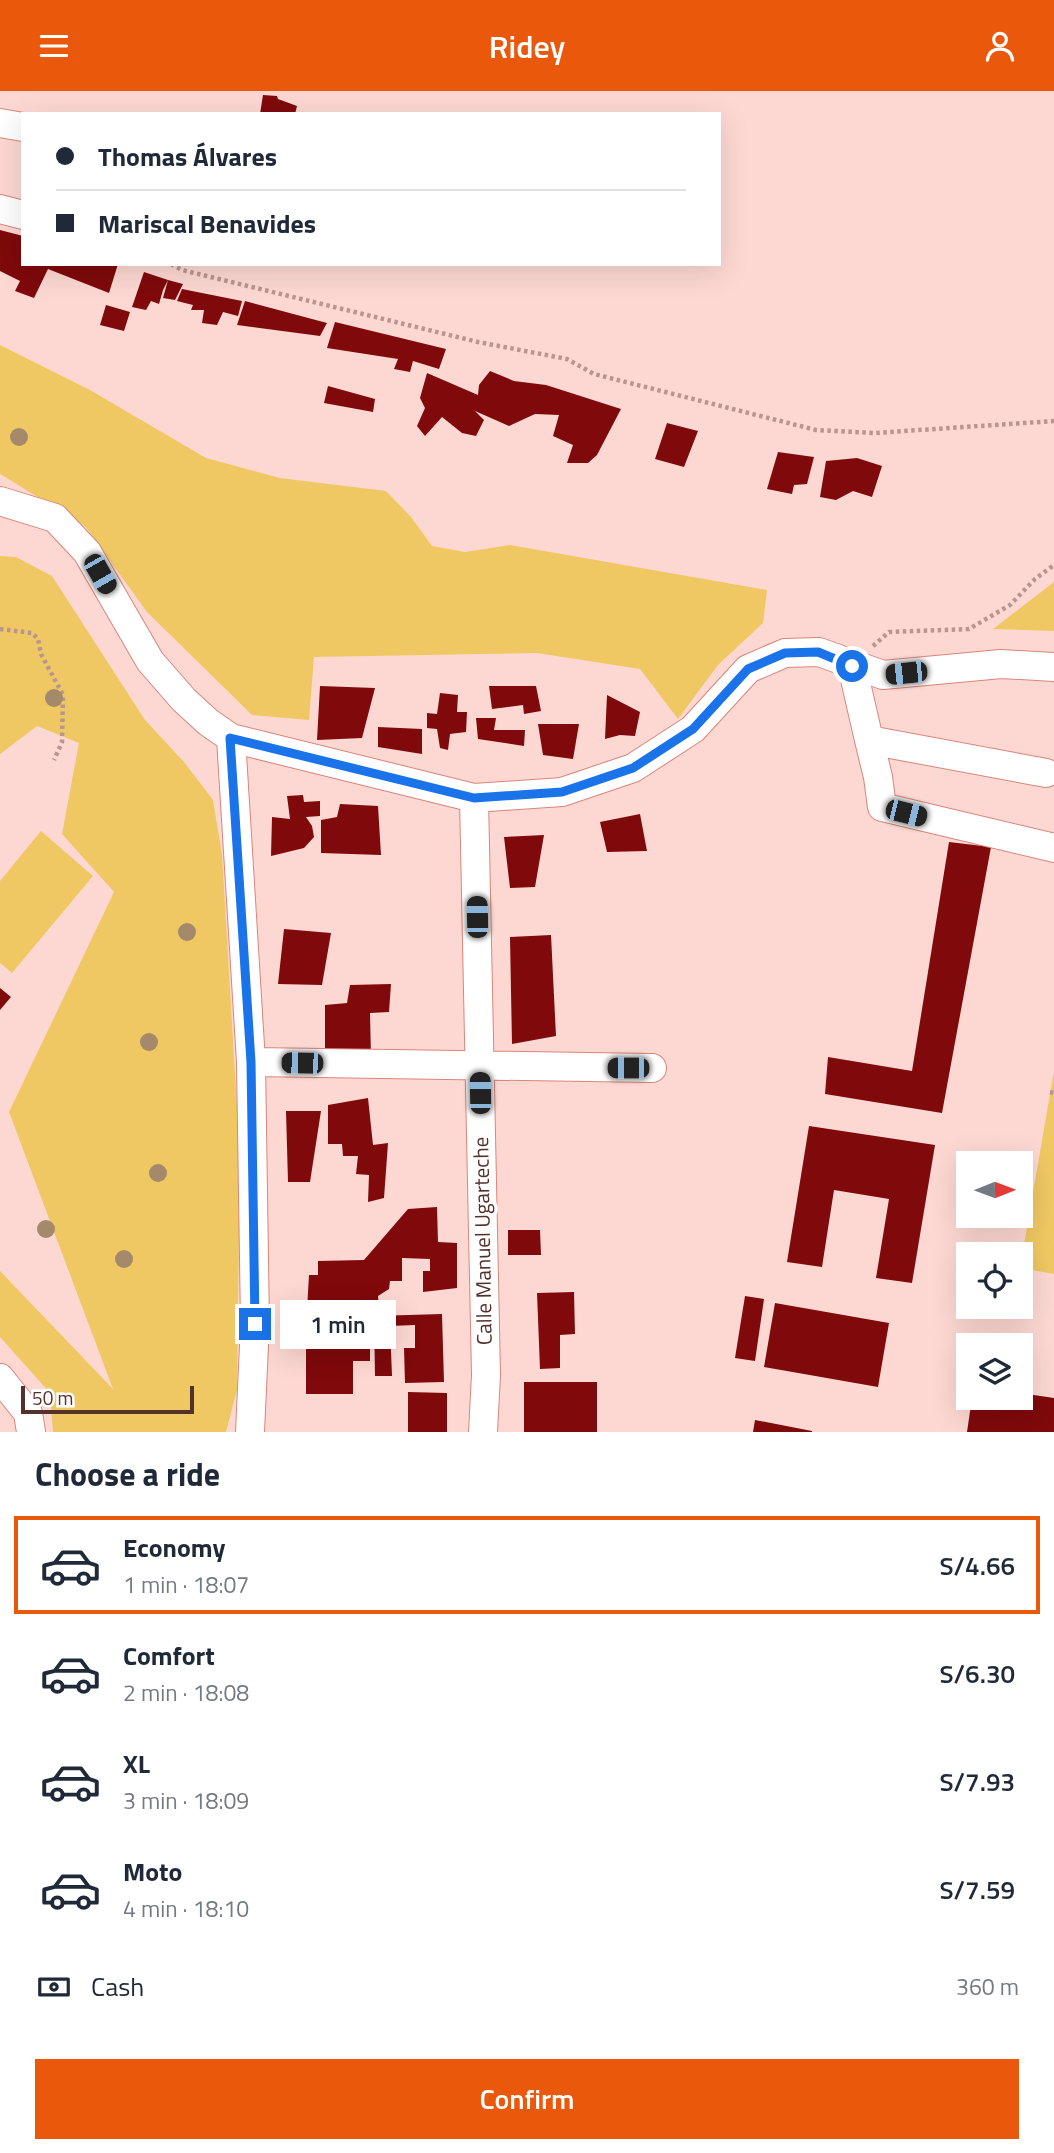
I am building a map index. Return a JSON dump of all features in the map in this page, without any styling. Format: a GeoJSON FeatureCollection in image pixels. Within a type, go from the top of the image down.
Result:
{"type":"FeatureCollection","features":[{"type":"Feature","properties":{"kind":"street"},"geometry":{"type":"LineString","coordinates":[[0,123],[21,127]]}},
{"type":"Feature","properties":{"kind":"street"},"geometry":{"type":"LineString","coordinates":[[0,209],[21,214]]}},
{"type":"Feature","properties":{"kind":"street"},"geometry":{"type":"LineString","coordinates":[[0,501],[55,518],[87,552],[150,661],[184,700],[230,738],[474,798],[562,792],[633,768],[693,729],[748,669],[785,653],[818,652],[883,675],[1000,664],[1054,667]]}},
{"type":"Feature","properties":{"kind":"street"},"geometry":{"type":"LineString","coordinates":[[852,666],[878,778],[882,807],[1054,848]]}},
{"type":"Feature","properties":{"kind":"street"},"geometry":{"type":"LineString","coordinates":[[230,738],[251,1062],[255,1324],[250,1432]]}},
{"type":"Feature","properties":{"kind":"street"},"geometry":{"type":"LineString","coordinates":[[869,740],[1046,773]]}},
{"type":"Feature","properties":{"kind":"street","name":"Calle Manuel Ugarteche"},"geometry":{"type":"LineString","coordinates":[[474,798],[486,1375],[483,1432]]}},
{"type":"Feature","properties":{"kind":"street"},"geometry":{"type":"LineString","coordinates":[[251,1062],[652,1068]]}},
{"type":"Feature","properties":{"kind":"street"},"geometry":{"type":"LineString","coordinates":[[0,1378],[28,1413],[31,1432]]}},
{"type":"Feature","properties":{"kind":"path"},"geometry":{"type":"LineString","coordinates":[[174,266],[181,270],[351,312],[567,359],[594,374],[816,430],[875,433],[1054,421]]}},
{"type":"Feature","properties":{"kind":"path"},"geometry":{"type":"LineString","coordinates":[[852,666],[889,632],[969,629],[1010,605],[1035,579],[1054,565]]}},
{"type":"Feature","properties":{"kind":"path"},"geometry":{"type":"LineString","coordinates":[[0,629],[32,633],[38,639],[41,655],[63,695],[62,742],[54,760]]}},
{"type":"Feature","properties":{"kind":"shaded area"},"geometry":{"type":"Polygon","coordinates":[[[0,345],[90,390],[206,458],[280,478],[386,491],[411,517],[432,546],[465,552],[510,545],[767,590],[763,623],[718,665],[678,719],[640,669],[537,653],[314,657],[309,720],[252,715],[147,612],[85,526],[0,474],[0,345]]]}},
{"type":"Feature","properties":{"kind":"shaded area"},"geometry":{"type":"Polygon","coordinates":[[[0,556],[16,557],[52,576],[145,720],[184,762],[213,800],[222,854],[240,1158],[237,1390],[226,1432],[53,1432],[50,1393],[0,1337],[0,1271],[113,1389],[9,1112],[114,892],[62,834],[79,743],[37,726],[0,754],[0,556]]]}},
{"type":"Feature","properties":{"kind":"shaded area"},"geometry":{"type":"Polygon","coordinates":[[[1054,582],[1054,631],[993,629],[1054,582]]]}},
{"type":"Feature","properties":{"kind":"shaded area"},"geometry":{"type":"Polygon","coordinates":[[[41,831],[93,876],[12,973],[0,963],[0,881],[41,831]]]}},
{"type":"Feature","properties":{"kind":"shaded area"},"geometry":{"type":"Polygon","coordinates":[[[1054,1071],[1054,1274],[1033,1270],[1033,1242],[1024,1242],[1027,1229],[1033,1228],[1033,1193],[1054,1071]]]}},
{"type":"Feature","properties":{"kind":"building"},"geometry":{"type":"Polygon","coordinates":[[[263,95],[277,96],[278,99],[297,106],[296,112],[260,112],[263,95]]]}},
{"type":"Feature","properties":{"kind":"building"},"geometry":{"type":"Polygon","coordinates":[[[0,230],[21,235],[21,266],[117,266],[109,293],[48,269],[34,298],[15,291],[20,281],[0,271],[0,230]]]}},
{"type":"Feature","properties":{"kind":"building"},"geometry":{"type":"Polygon","coordinates":[[[144,272],[168,280],[159,304],[151,301],[146,310],[132,307],[144,272]]]}},
{"type":"Feature","properties":{"kind":"building"},"geometry":{"type":"Polygon","coordinates":[[[168,280],[183,284],[175,300],[163,298],[168,280]]]}},
{"type":"Feature","properties":{"kind":"building"},"geometry":{"type":"Polygon","coordinates":[[[182,289],[242,301],[238,316],[223,312],[217,325],[202,323],[204,310],[191,310],[193,305],[177,301],[182,289]]]}},
{"type":"Feature","properties":{"kind":"building"},"geometry":{"type":"Polygon","coordinates":[[[245,301],[327,323],[320,336],[237,325],[245,301]]]}},
{"type":"Feature","properties":{"kind":"building"},"geometry":{"type":"Polygon","coordinates":[[[106,305],[130,312],[124,331],[100,325],[106,305]]]}},
{"type":"Feature","properties":{"kind":"building"},"geometry":{"type":"Polygon","coordinates":[[[335,322],[446,349],[439,369],[413,361],[410,372],[394,369],[398,359],[327,348],[335,322]]]}},
{"type":"Feature","properties":{"kind":"building"},"geometry":{"type":"Polygon","coordinates":[[[490,371],[514,381],[546,385],[621,409],[597,455],[588,463],[567,463],[573,445],[553,436],[559,415],[535,414],[509,426],[475,411],[484,420],[476,436],[462,433],[442,417],[425,436],[417,426],[425,408],[420,398],[427,373],[478,395],[479,385],[490,371]]]}},
{"type":"Feature","properties":{"kind":"building"},"geometry":{"type":"Polygon","coordinates":[[[328,386],[375,399],[373,412],[324,403],[328,386]]]}},
{"type":"Feature","properties":{"kind":"building"},"geometry":{"type":"Polygon","coordinates":[[[667,423],[698,431],[684,467],[655,459],[667,423]]]}},
{"type":"Feature","properties":{"kind":"building"},"geometry":{"type":"Polygon","coordinates":[[[778,452],[814,457],[807,484],[794,485],[792,494],[767,489],[778,452]]]}},
{"type":"Feature","properties":{"kind":"building"},"geometry":{"type":"Polygon","coordinates":[[[857,458],[882,466],[872,497],[853,491],[836,500],[820,497],[826,461],[857,458]]]}},
{"type":"Feature","properties":{"kind":"building"},"geometry":{"type":"Polygon","coordinates":[[[320,686],[375,688],[362,738],[317,740],[320,686]]]}},
{"type":"Feature","properties":{"kind":"building"},"geometry":{"type":"Polygon","coordinates":[[[489,686],[536,686],[541,711],[524,714],[523,705],[492,709],[489,686]]]}},
{"type":"Feature","properties":{"kind":"building"},"geometry":{"type":"Polygon","coordinates":[[[440,693],[458,695],[457,712],[467,712],[466,732],[450,734],[448,750],[440,748],[437,729],[427,728],[427,713],[437,714],[440,693]]]}},
{"type":"Feature","properties":{"kind":"building"},"geometry":{"type":"Polygon","coordinates":[[[607,695],[640,712],[635,736],[620,735],[605,739],[607,695]]]}},
{"type":"Feature","properties":{"kind":"building"},"geometry":{"type":"Polygon","coordinates":[[[476,718],[496,718],[494,730],[525,730],[524,746],[478,739],[476,718]]]}},
{"type":"Feature","properties":{"kind":"building"},"geometry":{"type":"Polygon","coordinates":[[[538,724],[579,724],[573,759],[543,755],[538,724]]]}},
{"type":"Feature","properties":{"kind":"building"},"geometry":{"type":"Polygon","coordinates":[[[378,727],[422,729],[422,754],[378,747],[378,727]]]}},
{"type":"Feature","properties":{"kind":"building"},"geometry":{"type":"Polygon","coordinates":[[[303,795],[304,802],[320,801],[320,816],[306,817],[312,826],[314,837],[304,848],[271,856],[272,817],[290,819],[287,796],[303,795]]]}},
{"type":"Feature","properties":{"kind":"building"},"geometry":{"type":"Polygon","coordinates":[[[340,804],[378,806],[381,855],[321,853],[321,820],[337,817],[340,804]]]}},
{"type":"Feature","properties":{"kind":"building"},"geometry":{"type":"Polygon","coordinates":[[[640,814],[647,851],[607,852],[600,822],[640,814]]]}},
{"type":"Feature","properties":{"kind":"building"},"geometry":{"type":"Polygon","coordinates":[[[544,835],[535,887],[510,888],[504,837],[544,835]]]}},
{"type":"Feature","properties":{"kind":"building"},"geometry":{"type":"Polygon","coordinates":[[[949,842],[991,847],[942,1113],[825,1094],[828,1057],[912,1071],[949,842]]]}},
{"type":"Feature","properties":{"kind":"building"},"geometry":{"type":"Polygon","coordinates":[[[284,929],[331,933],[322,985],[278,984],[284,929]]]}},
{"type":"Feature","properties":{"kind":"building"},"geometry":{"type":"Polygon","coordinates":[[[551,935],[556,1036],[512,1044],[510,937],[551,935]]]}},
{"type":"Feature","properties":{"kind":"building"},"geometry":{"type":"Polygon","coordinates":[[[391,984],[389,1012],[370,1013],[371,1057],[325,1054],[325,1005],[347,1003],[350,985],[391,984]]]}},
{"type":"Feature","properties":{"kind":"building"},"geometry":{"type":"Polygon","coordinates":[[[0,988],[11,997],[0,1010],[0,988]]]}},
{"type":"Feature","properties":{"kind":"building"},"geometry":{"type":"Polygon","coordinates":[[[368,1098],[373,1145],[388,1143],[384,1198],[368,1202],[369,1175],[356,1174],[358,1156],[343,1156],[342,1144],[328,1144],[328,1105],[368,1098]]]}},
{"type":"Feature","properties":{"kind":"building"},"geometry":{"type":"Polygon","coordinates":[[[286,1111],[321,1111],[310,1182],[288,1182],[286,1111]]]}},
{"type":"Feature","properties":{"kind":"building"},"geometry":{"type":"Polygon","coordinates":[[[809,1126],[935,1145],[912,1283],[876,1278],[889,1199],[834,1190],[822,1267],[787,1262],[809,1126]]]}},
{"type":"Feature","properties":{"kind":"building"},"geometry":{"type":"Polygon","coordinates":[[[437,1207],[438,1242],[457,1243],[457,1288],[423,1292],[423,1271],[430,1271],[430,1259],[402,1258],[402,1281],[390,1281],[389,1289],[378,1296],[379,1308],[307,1310],[309,1275],[318,1275],[318,1261],[364,1260],[408,1209],[437,1207]]]}},
{"type":"Feature","properties":{"kind":"building"},"geometry":{"type":"Polygon","coordinates":[[[508,1230],[540,1230],[541,1255],[508,1255],[508,1230]]]}},
{"type":"Feature","properties":{"kind":"building"},"geometry":{"type":"Polygon","coordinates":[[[574,1292],[575,1334],[560,1335],[560,1368],[540,1369],[537,1293],[574,1292]]]}},
{"type":"Feature","properties":{"kind":"building"},"geometry":{"type":"Polygon","coordinates":[[[745,1296],[764,1299],[755,1361],[735,1358],[745,1296]]]}},
{"type":"Feature","properties":{"kind":"building"},"geometry":{"type":"Polygon","coordinates":[[[775,1303],[889,1323],[878,1387],[764,1367],[775,1303]]]}},
{"type":"Feature","properties":{"kind":"building"},"geometry":{"type":"Polygon","coordinates":[[[442,1314],[444,1382],[405,1383],[404,1348],[415,1348],[415,1325],[390,1326],[392,1376],[375,1376],[374,1316],[442,1314]]]}},
{"type":"Feature","properties":{"kind":"building"},"geometry":{"type":"Polygon","coordinates":[[[306,1326],[323,1326],[324,1340],[338,1340],[338,1326],[351,1326],[351,1337],[370,1337],[370,1361],[353,1361],[353,1394],[306,1394],[306,1326]]]}},
{"type":"Feature","properties":{"kind":"building"},"geometry":{"type":"Polygon","coordinates":[[[524,1382],[597,1382],[597,1432],[524,1432],[524,1382]]]}},
{"type":"Feature","properties":{"kind":"building"},"geometry":{"type":"Polygon","coordinates":[[[408,1392],[447,1393],[447,1432],[408,1432],[408,1392]]]}},
{"type":"Feature","properties":{"kind":"building"},"geometry":{"type":"Polygon","coordinates":[[[1033,1395],[1054,1398],[1054,1432],[967,1432],[970,1410],[1033,1410],[1033,1395]]]}},
{"type":"Feature","properties":{"kind":"building"},"geometry":{"type":"Polygon","coordinates":[[[755,1420],[812,1431],[812,1432],[753,1432],[755,1420]]]}},
{"type":"Feature","properties":{"kind":"route"},"geometry":{"type":"LineString","coordinates":[[255,1324],[251,1062],[230,738],[474,798],[562,792],[633,768],[693,729],[748,669],[785,653],[818,652],[852,666]]}}]}
